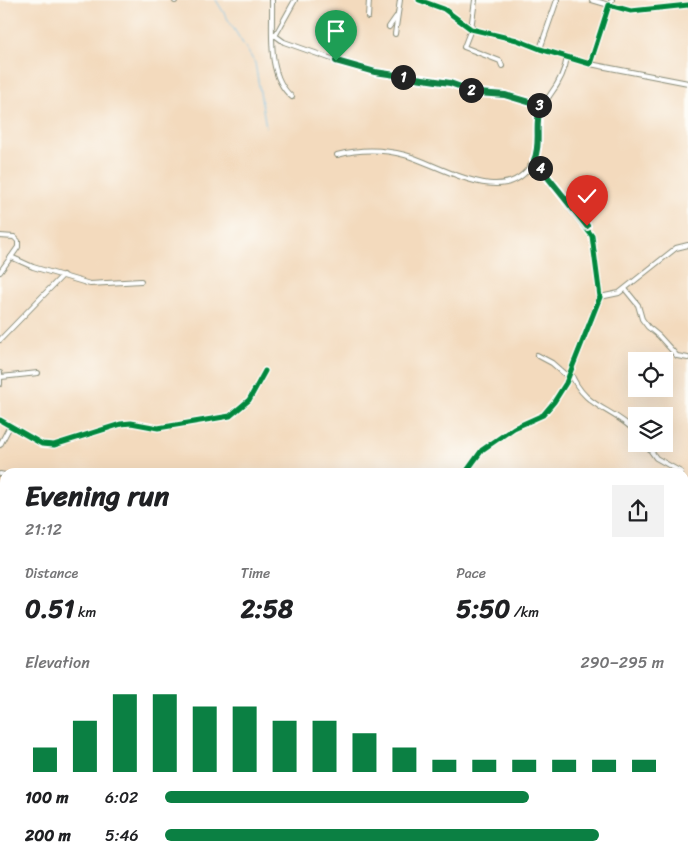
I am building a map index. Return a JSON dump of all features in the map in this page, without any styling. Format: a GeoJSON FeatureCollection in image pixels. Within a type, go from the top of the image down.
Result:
{"type":"FeatureCollection","features":[{"type":"Feature","properties":{"kind":"street"},"geometry":{"type":"LineString","coordinates":[[272,0],[275,68],[278,79],[285,91],[292,97]]}},
{"type":"Feature","properties":{"kind":"street"},"geometry":{"type":"LineString","coordinates":[[274,35],[295,0]]}},
{"type":"Feature","properties":{"kind":"street"},"geometry":{"type":"LineString","coordinates":[[368,17],[369,0]]}},
{"type":"Feature","properties":{"kind":"street"},"geometry":{"type":"LineString","coordinates":[[395,34],[400,0]]}},
{"type":"Feature","properties":{"kind":"street"},"geometry":{"type":"LineString","coordinates":[[419,0],[444,9],[472,29],[517,40],[590,64],[688,83]]}},
{"type":"Feature","properties":{"kind":"street"},"geometry":{"type":"LineString","coordinates":[[475,0],[472,29],[465,49],[490,56],[500,61],[502,66]]}},
{"type":"Feature","properties":{"kind":"street"},"geometry":{"type":"LineString","coordinates":[[540,49],[557,0]]}},
{"type":"Feature","properties":{"kind":"street"},"geometry":{"type":"LineString","coordinates":[[592,0],[631,11],[688,5]]}},
{"type":"Feature","properties":{"kind":"street"},"geometry":{"type":"LineString","coordinates":[[590,64],[612,0]]}},
{"type":"Feature","properties":{"kind":"street"},"geometry":{"type":"LineString","coordinates":[[389,27],[397,15]]}},
{"type":"Feature","properties":{"kind":"street"},"geometry":{"type":"LineString","coordinates":[[274,35],[349,65],[403,77],[450,83],[478,93],[505,95],[542,106]]}},
{"type":"Feature","properties":{"kind":"street"},"geometry":{"type":"LineString","coordinates":[[337,155],[367,150],[389,152],[426,162],[466,179],[496,185],[504,185],[516,180],[534,160],[538,148],[538,116],[542,106],[562,77],[567,57]]}},
{"type":"Feature","properties":{"kind":"street"},"geometry":{"type":"LineString","coordinates":[[469,468],[482,450],[514,428],[544,415],[568,377],[600,297],[592,236],[534,160]]}},
{"type":"Feature","properties":{"kind":"street"},"geometry":{"type":"LineString","coordinates":[[0,236],[14,237],[18,242],[18,247],[0,272]]}},
{"type":"Feature","properties":{"kind":"street"},"geometry":{"type":"LineString","coordinates":[[600,297],[625,290],[642,273],[676,248],[688,245]]}},
{"type":"Feature","properties":{"kind":"street"},"geometry":{"type":"LineString","coordinates":[[11,257],[33,267],[90,284],[141,281]]}},
{"type":"Feature","properties":{"kind":"street"},"geometry":{"type":"LineString","coordinates":[[0,340],[63,275]]}},
{"type":"Feature","properties":{"kind":"street"},"geometry":{"type":"LineString","coordinates":[[625,290],[638,306],[642,319],[648,327],[677,356],[688,358]]}},
{"type":"Feature","properties":{"kind":"street"},"geometry":{"type":"LineString","coordinates":[[537,355],[552,363],[568,377]]}},
{"type":"Feature","properties":{"kind":"street"},"geometry":{"type":"LineString","coordinates":[[0,420],[42,444],[54,445],[121,424],[131,423],[158,428],[230,416],[249,400],[265,371]]}},
{"type":"Feature","properties":{"kind":"street"},"geometry":{"type":"LineString","coordinates":[[570,371],[575,384],[587,398],[628,426]]}},
{"type":"Feature","properties":{"kind":"street"},"geometry":{"type":"LineString","coordinates":[[0,384],[1,375],[38,373]]}},
{"type":"Feature","properties":{"kind":"street"},"geometry":{"type":"LineString","coordinates":[[0,445],[10,426]]}},
{"type":"Feature","properties":{"kind":"street"},"geometry":{"type":"LineString","coordinates":[[652,452],[656,458],[674,468]]}},
{"type":"Feature","properties":{"kind":"waterway"},"geometry":{"type":"LineString","coordinates":[[216,0],[255,63],[266,127]]}},
{"type":"Feature","properties":{"kind":"cycle path"},"geometry":{"type":"LineString","coordinates":[[419,0],[444,9],[471,29],[517,40],[590,64],[609,5],[631,11],[688,5]]}},
{"type":"Feature","properties":{"kind":"cycle path"},"geometry":{"type":"LineString","coordinates":[[469,468],[482,450],[514,428],[543,415],[554,402],[566,383],[600,297],[592,236],[534,160]]}},
{"type":"Feature","properties":{"kind":"cycle path"},"geometry":{"type":"LineString","coordinates":[[0,420],[42,444],[54,445],[121,424],[131,423],[158,428],[230,416],[249,400],[265,371]]}},
{"type":"Feature","properties":{"kind":"route"},"geometry":{"type":"LineString","coordinates":[[336,61],[375,72],[450,83],[478,93],[505,95],[542,106],[538,116],[538,148],[534,160],[587,226]]}}]}
